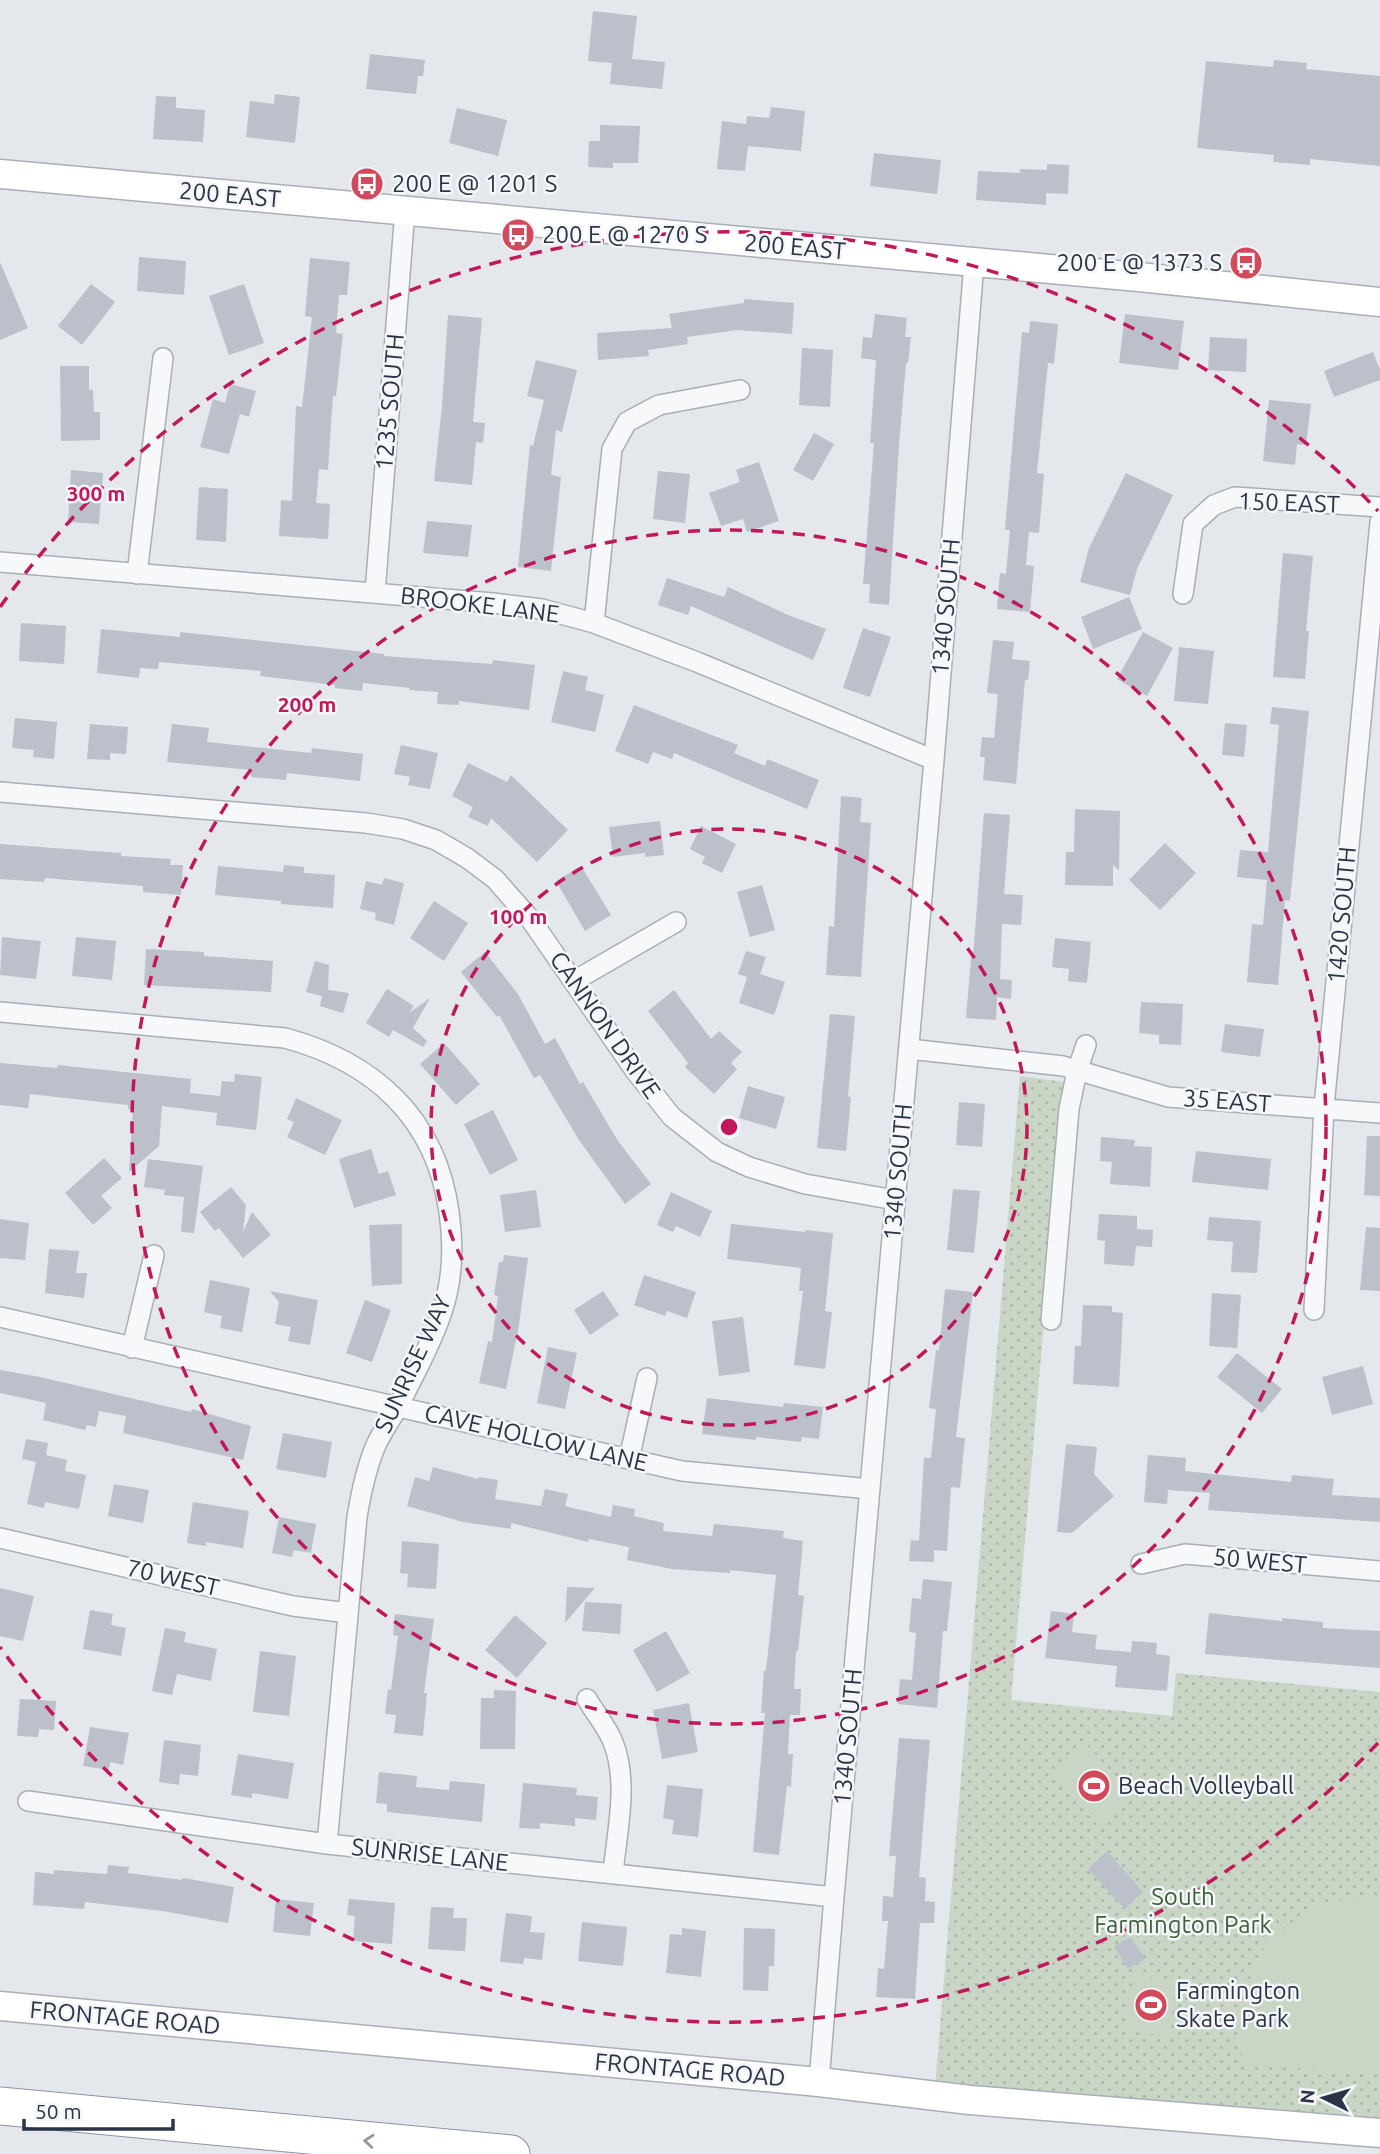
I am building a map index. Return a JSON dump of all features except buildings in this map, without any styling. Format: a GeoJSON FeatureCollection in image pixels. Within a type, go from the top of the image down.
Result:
{"type":"FeatureCollection","features":[{"type":"Feature","properties":{"kind":"highway"},"geometry":{"type":"LineString","coordinates":[[0,2106],[510,2154]]}},
{"type":"Feature","properties":{"kind":"main road","name":"200 EAST"},"geometry":{"type":"LineString","coordinates":[[0,174],[1380,302]]}},
{"type":"Feature","properties":{"kind":"main road","name":"FRONTAGE ROAD"},"geometry":{"type":"LineString","coordinates":[[0,2006],[819,2082],[998,2102],[1380,2133]]}},
{"type":"Feature","properties":{"kind":"street","name":"1235 SOUTH"},"geometry":{"type":"LineString","coordinates":[[375,593],[405,210]]}},
{"type":"Feature","properties":{"kind":"street","name":"1340 SOUTH"},"geometry":{"type":"LineString","coordinates":[[819,2082],[934,760],[974,263]]}},
{"type":"Feature","properties":{"kind":"street"},"geometry":{"type":"LineString","coordinates":[[137,574],[163,358]]}},
{"type":"Feature","properties":{"kind":"street"},"geometry":{"type":"LineString","coordinates":[[594,623],[612,449],[627,422],[659,405],[740,390]]}},
{"type":"Feature","properties":{"kind":"street","name":"150 EAST"},"geometry":{"type":"LineString","coordinates":[[1183,594],[1193,524],[1214,505],[1235,497],[1380,507]]}},
{"type":"Feature","properties":{"kind":"street","name":"1420 SOUTH"},"geometry":{"type":"LineString","coordinates":[[1314,1310],[1324,1107],[1380,522]]}},
{"type":"Feature","properties":{"kind":"street","name":"BROOKE LANE"},"geometry":{"type":"LineString","coordinates":[[0,562],[530,608],[594,623],[697,662],[934,760]]}},
{"type":"Feature","properties":{"kind":"street","name":"CANNON DRIVE"},"geometry":{"type":"LineString","coordinates":[[0,792],[366,823],[402,829],[446,846],[495,879],[531,920],[636,1072],[672,1117],[717,1152],[749,1167],[805,1184],[895,1200]]}},
{"type":"Feature","properties":{"kind":"street"},"geometry":{"type":"LineString","coordinates":[[574,981],[676,922]]}},
{"type":"Feature","properties":{"kind":"street","name":"SUNRISE WAY"},"geometry":{"type":"LineString","coordinates":[[0,1012],[285,1038],[317,1047],[371,1077],[403,1107],[425,1135],[437,1161],[447,1194],[454,1241],[450,1286],[442,1314],[397,1408],[376,1445],[363,1481],[357,1517],[327,1844]]}},
{"type":"Feature","properties":{"kind":"street"},"geometry":{"type":"LineString","coordinates":[[1051,1320],[1069,1109],[1086,1045]]}},
{"type":"Feature","properties":{"kind":"street","name":"35 EAST"},"geometry":{"type":"LineString","coordinates":[[909,1049],[1063,1066],[1168,1097],[1380,1113]]}},
{"type":"Feature","properties":{"kind":"street"},"geometry":{"type":"LineString","coordinates":[[132,1348],[155,1255]]}},
{"type":"Feature","properties":{"kind":"street","name":"CAVE HOLLOW LANE"},"geometry":{"type":"LineString","coordinates":[[0,1317],[682,1471],[870,1489]]}},
{"type":"Feature","properties":{"kind":"street"},"geometry":{"type":"LineString","coordinates":[[629,1459],[647,1378]]}},
{"type":"Feature","properties":{"kind":"street","name":"70 WEST"},"geometry":{"type":"LineString","coordinates":[[0,1538],[293,1606],[348,1613]]}},
{"type":"Feature","properties":{"kind":"street","name":"50 WEST"},"geometry":{"type":"LineString","coordinates":[[1141,1564],[1185,1554],[1380,1572]]}},
{"type":"Feature","properties":{"kind":"street"},"geometry":{"type":"LineString","coordinates":[[587,1699],[612,1741],[620,1766],[621,1790],[614,1873]]}},
{"type":"Feature","properties":{"kind":"street","name":"SUNRISE LANE"},"geometry":{"type":"LineString","coordinates":[[28,1801],[327,1844],[834,1897]]}},
{"type":"Feature","properties":{"kind":"green space","name":"South Farmington Park"},"geometry":{"type":"Polygon","coordinates":[[[1020,1076],[1065,1082],[1011,1700],[1172,1716],[1176,1673],[1380,1692],[1380,2125],[935,2087],[1020,1076]]]}},
{"type":"Feature","properties":{"kind":"green space","name":"Beach Volleyball"},"geometry":{"type":"Polygon","coordinates":[[[1087,1745],[1134,1797],[1099,1827],[1054,1775],[1087,1745]]]}},
{"type":"Feature","properties":{"kind":"green space"},"geometry":{"type":"Polygon","coordinates":[[[1380,1899],[1380,2074],[1245,2065],[1241,2036],[1245,2001],[1254,1967],[1269,1942],[1296,1919],[1326,1903],[1380,1899]]]}},
{"type":"Feature","properties":{"kind":"green space","name":"Farmington Skate Park"},"geometry":{"type":"Polygon","coordinates":[[[1135,1974],[1174,1980],[1171,2037],[1123,2030],[1135,1974]]]}},
{"type":"Feature","properties":{"kind":"place","name":"200 E @ 1201 S"},"geometry":{"type":"Point","coordinates":[367,184]}},
{"type":"Feature","properties":{"kind":"place","name":"200 E @ 1270 S"},"geometry":{"type":"Point","coordinates":[518,235]}},
{"type":"Feature","properties":{"kind":"place","name":"200 E @ 1373 S"},"geometry":{"type":"Point","coordinates":[1246,263]}},
{"type":"Feature","properties":{"kind":"place","name":"Beach Volleyball"},"geometry":{"type":"Point","coordinates":[1094,1786]}},
{"type":"Feature","properties":{"kind":"place","name":"Farmington Skate Park"},"geometry":{"type":"Point","coordinates":[1151,2005]}}]}
